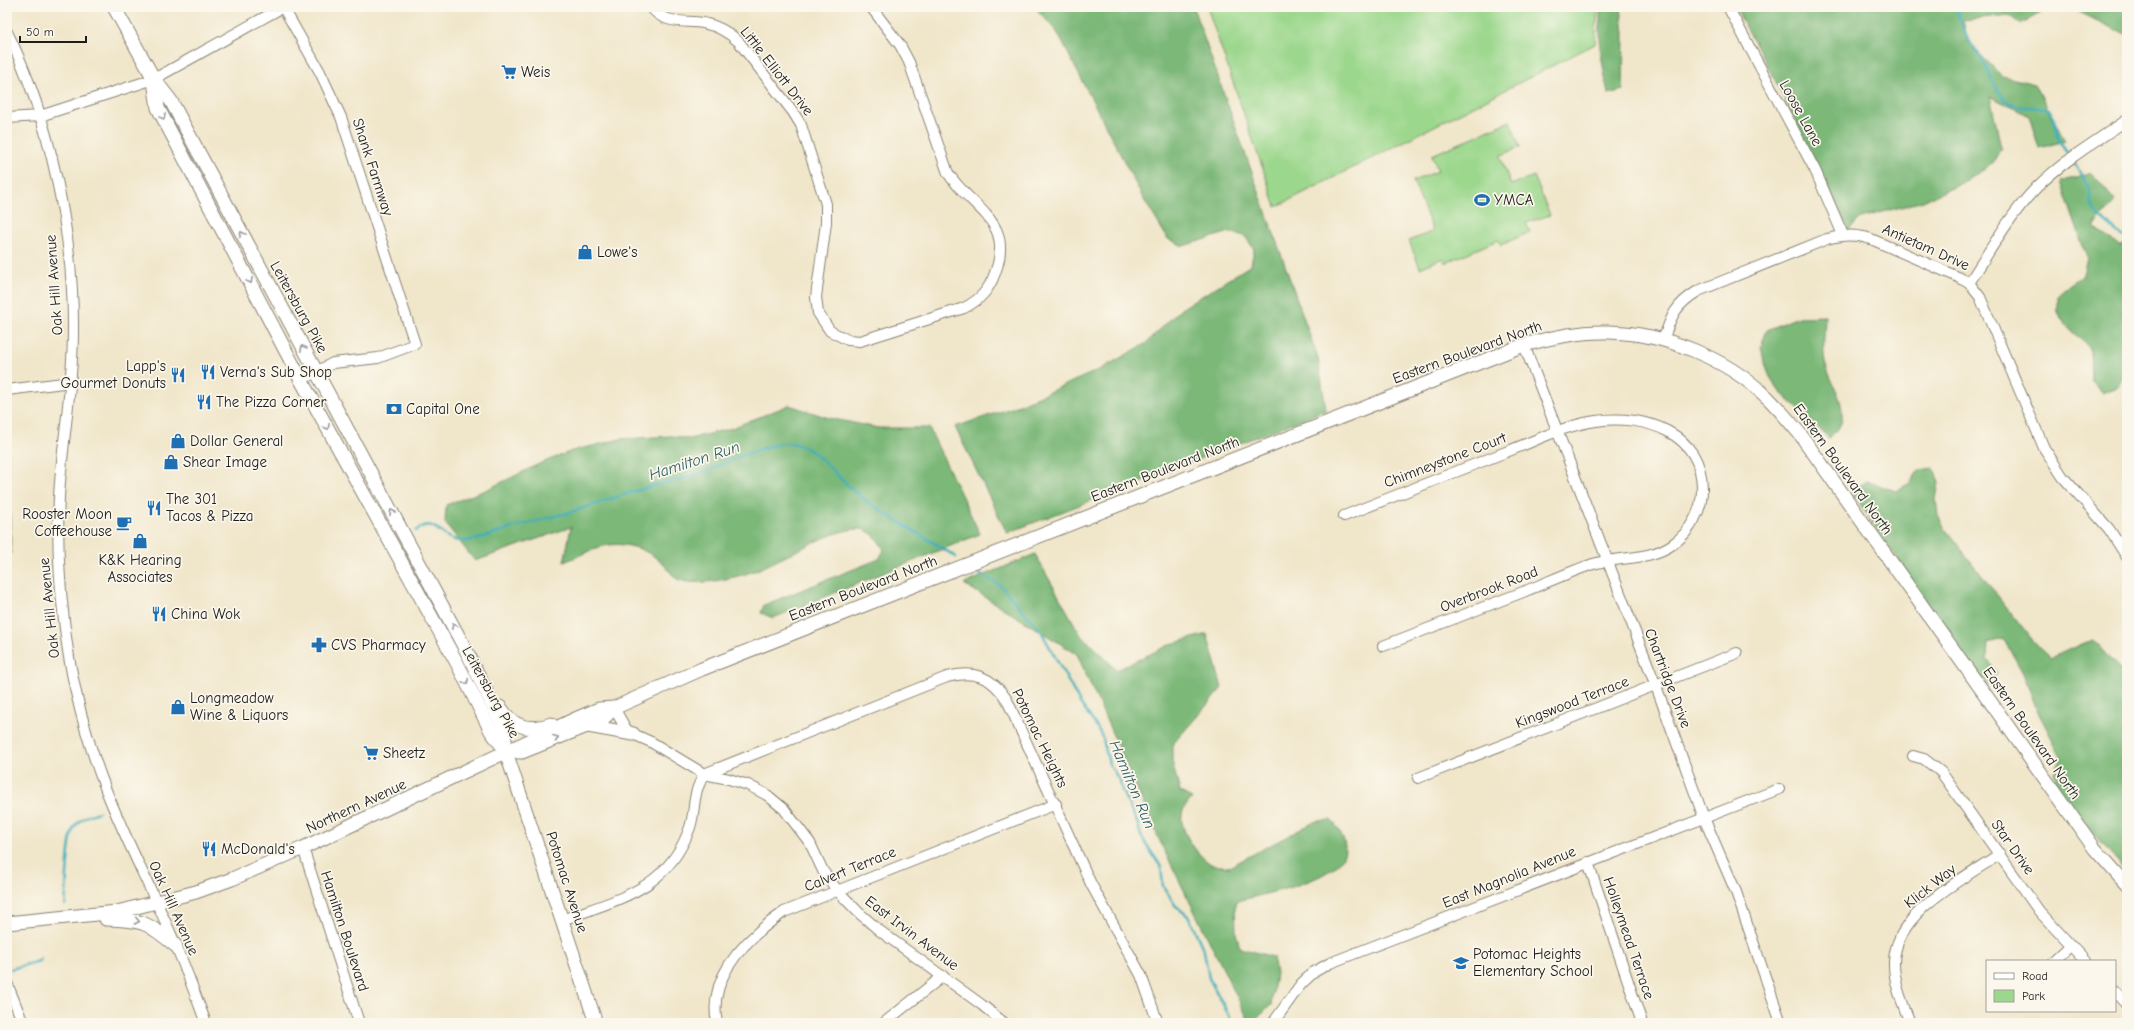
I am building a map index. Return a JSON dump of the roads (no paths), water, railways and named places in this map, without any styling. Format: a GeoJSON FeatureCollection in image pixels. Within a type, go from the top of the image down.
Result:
{"type":"FeatureCollection","features":[{"type":"Feature","properties":{"kind":"main road","name":"Leitersburg Pike"},"geometry":{"type":"LineString","coordinates":[[114,7],[154,79],[171,101],[469,656],[504,729],[506,752]]}},
{"type":"Feature","properties":{"kind":"main road","name":"Leitersburg Pike"},"geometry":{"type":"LineString","coordinates":[[154,79],[158,108],[301,380],[457,663],[491,731],[506,752]]}},
{"type":"Feature","properties":{"kind":"main road","name":"Eastern Boulevard North"},"geometry":{"type":"LineString","coordinates":[[506,752],[599,709],[614,708],[717,663],[1524,345],[1577,333],[1608,332],[1641,335],[1690,348],[1719,362],[1745,379],[1767,397],[1796,429],[2095,849],[2127,885]]}},
{"type":"Feature","properties":{"kind":"main road"},"geometry":{"type":"LineString","coordinates":[[469,656],[508,719],[524,728],[541,728],[566,718],[573,720]]}},
{"type":"Feature","properties":{"kind":"main road","name":"Eastern Boulevard North"},"geometry":{"type":"LineString","coordinates":[[506,752],[522,752],[602,720],[614,708]]}},
{"type":"Feature","properties":{"kind":"main road"},"geometry":{"type":"LineString","coordinates":[[586,726],[633,734]]}},
{"type":"Feature","properties":{"kind":"main road","name":"Northern Avenue"},"geometry":{"type":"LineString","coordinates":[[7,923],[70,918],[117,912],[157,904],[232,879],[303,848],[506,752]]}},
{"type":"Feature","properties":{"kind":"main road","name":"Potomac Avenue"},"geometry":{"type":"LineString","coordinates":[[506,752],[596,1023]]}},
{"type":"Feature","properties":{"kind":"main road"},"geometry":{"type":"LineString","coordinates":[[70,918],[134,920],[144,923],[176,946]]}},
{"type":"Feature","properties":{"kind":"street"},"geometry":{"type":"LineString","coordinates":[[7,118],[40,116],[154,79],[283,7]]}},
{"type":"Feature","properties":{"kind":"street","name":"Shank Farmway"},"geometry":{"type":"LineString","coordinates":[[283,7],[320,72],[341,117],[415,344],[378,358],[333,364],[317,372]]}},
{"type":"Feature","properties":{"kind":"street","name":"Little Elliott Drive"},"geometry":{"type":"LineString","coordinates":[[651,7],[654,11],[668,20],[703,23],[729,33],[739,42],[793,112],[807,138],[826,204],[826,223],[816,297],[818,313],[830,331],[848,340],[860,341],[964,308],[978,301],[992,282],[997,266],[1001,240],[993,223],[956,185],[948,173],[909,62],[900,45],[871,7]]}},
{"type":"Feature","properties":{"kind":"street","name":"Loose Lane"},"geometry":{"type":"LineString","coordinates":[[1728,7],[1815,170],[1844,235]]}},
{"type":"Feature","properties":{"kind":"street","name":"Oak Hill Avenue"},"geometry":{"type":"LineString","coordinates":[[7,32],[32,86],[40,116],[65,227],[70,275],[73,332],[70,382],[59,496],[58,533],[61,594],[69,657],[84,722],[105,788],[176,946],[206,1023]]}},
{"type":"Feature","properties":{"kind":"street"},"geometry":{"type":"LineString","coordinates":[[1969,283],[2021,205],[2036,188],[2078,153],[2127,120]]}},
{"type":"Feature","properties":{"kind":"street","name":"Antietam Drive"},"geometry":{"type":"LineString","coordinates":[[1663,341],[1670,319],[1676,308],[1685,298],[1698,291],[1813,244],[1844,235],[1862,236],[1958,276],[1969,283],[1980,297],[2035,429],[2052,462],[2109,529],[2127,557]]}},
{"type":"Feature","properties":{"kind":"street","name":"Chartridge Drive"},"geometry":{"type":"LineString","coordinates":[[1524,345],[1656,686],[1704,818],[1736,892],[1780,1023]]}},
{"type":"Feature","properties":{"kind":"street"},"geometry":{"type":"LineString","coordinates":[[301,380],[317,372]]}},
{"type":"Feature","properties":{"kind":"street"},"geometry":{"type":"LineString","coordinates":[[7,390],[70,382]]}},
{"type":"Feature","properties":{"kind":"street","name":"Chimneystone Court"},"geometry":{"type":"LineString","coordinates":[[1344,516],[1557,432],[1594,421],[1610,419],[1649,423],[1665,429],[1678,438],[1690,449],[1698,462],[1702,492],[1693,522],[1684,534],[1673,544],[1661,551],[1645,556],[1607,562]]}},
{"type":"Feature","properties":{"kind":"street","name":"Overbrook Road"},"geometry":{"type":"LineString","coordinates":[[1383,646],[1594,564],[1607,562]]}},
{"type":"Feature","properties":{"kind":"street","name":"Kingswood Terrace"},"geometry":{"type":"LineString","coordinates":[[1418,778],[1737,653]]}},
{"type":"Feature","properties":{"kind":"street","name":"Potomac Heights"},"geometry":{"type":"LineString","coordinates":[[704,774],[947,677],[971,673],[992,681],[1000,689],[1056,804],[1091,884],[1141,975],[1158,1023]]}},
{"type":"Feature","properties":{"kind":"street"},"geometry":{"type":"LineString","coordinates":[[562,920],[634,893],[659,876],[680,849],[689,830],[693,816],[696,793],[704,774],[651,742],[633,734],[626,729],[614,708]]}},
{"type":"Feature","properties":{"kind":"street","name":"Star Drive"},"geometry":{"type":"LineString","coordinates":[[1913,756],[1924,759],[1941,772],[2039,911],[2084,960]]}},
{"type":"Feature","properties":{"kind":"street","name":"East Irvin Avenue"},"geometry":{"type":"LineString","coordinates":[[704,774],[729,778],[748,785],[767,795],[784,809],[810,843],[823,871],[858,912],[880,931],[943,976],[1004,1023]]}},
{"type":"Feature","properties":{"kind":"street","name":"East Magnolia Avenue"},"geometry":{"type":"LineString","coordinates":[[1273,1023],[1301,984],[1314,972],[1330,963],[1779,789]]}},
{"type":"Feature","properties":{"kind":"street","name":"Calvert Terrace"},"geometry":{"type":"LineString","coordinates":[[716,1023],[716,1001],[720,983],[727,967],[752,936],[784,912],[1056,804]]}},
{"type":"Feature","properties":{"kind":"street","name":"Hamilton Boulevard"},"geometry":{"type":"LineString","coordinates":[[303,848],[359,1023]]}},
{"type":"Feature","properties":{"kind":"street","name":"Klick Way"},"geometry":{"type":"LineString","coordinates":[[1910,1023],[1897,984],[1894,963],[1896,946],[1902,932],[1911,918],[1924,905],[2000,854]]}},
{"type":"Feature","properties":{"kind":"street","name":"Holleymead Terrace"},"geometry":{"type":"LineString","coordinates":[[1588,862],[1642,1023]]}},
{"type":"Feature","properties":{"kind":"street"},"geometry":{"type":"LineString","coordinates":[[2055,960],[2070,946]]}},
{"type":"Feature","properties":{"kind":"street"},"geometry":{"type":"LineString","coordinates":[[884,1023],[943,976]]}},
{"type":"Feature","properties":{"kind":"street"},"geometry":{"type":"LineString","coordinates":[[7,983],[23,1023]]}},
{"type":"Feature","properties":{"kind":"street"},"geometry":{"type":"LineString","coordinates":[[2116,992],[2127,1004]]}},
{"type":"Feature","properties":{"kind":"waterway"},"geometry":{"type":"LineString","coordinates":[[1956,7],[1960,22],[1966,35],[1985,65],[1999,93],[2013,105],[2049,109],[2054,118],[2059,140],[2069,155]]}},
{"type":"Feature","properties":{"kind":"waterway"},"geometry":{"type":"LineString","coordinates":[[2072,160],[2090,189],[2091,203],[2095,212],[2117,233],[2127,238]]}},
{"type":"Feature","properties":{"kind":"waterway","name":"Hamilton Run"},"geometry":{"type":"LineString","coordinates":[[416,531],[427,525],[436,528],[449,538],[455,540],[464,541],[479,538],[513,527],[574,511],[646,488],[696,475],[757,450],[781,443],[790,443],[806,448],[818,456],[854,491],[897,521],[956,557]]}},
{"type":"Feature","properties":{"kind":"waterway","name":"Hamilton Run"},"geometry":{"type":"LineString","coordinates":[[979,574],[1000,585],[1041,631],[1080,703],[1097,727],[1103,739],[1109,764],[1120,781],[1122,791],[1137,822],[1141,836],[1161,867],[1163,886],[1175,905],[1189,917],[1204,951],[1209,978],[1233,1023]]}},
{"type":"Feature","properties":{"kind":"waterway","name":"Hamilton Run"},"geometry":{"type":"LineString","coordinates":[[65,905],[72,832],[80,821],[99,812]]}},
{"type":"Feature","properties":{"kind":"waterway","name":"Hamilton Run"},"geometry":{"type":"LineString","coordinates":[[11,969],[39,961],[41,958]]}},
{"type":"Feature","properties":{"kind":"place","name":"Weis"},"geometry":{"type":"Point","coordinates":[509,72]}},
{"type":"Feature","properties":{"kind":"place","name":"YMCA"},"geometry":{"type":"Point","coordinates":[1482,200]}},
{"type":"Feature","properties":{"kind":"place","name":"Lowe's"},"geometry":{"type":"Point","coordinates":[585,252]}},
{"type":"Feature","properties":{"kind":"place","name":"Verna's Sub Shop"},"geometry":{"type":"Point","coordinates":[208,372]}},
{"type":"Feature","properties":{"kind":"place","name":"Lapp's Gourmet Donuts"},"geometry":{"type":"Point","coordinates":[178,375]}},
{"type":"Feature","properties":{"kind":"place","name":"The Pizza Corner"},"geometry":{"type":"Point","coordinates":[204,402]}},
{"type":"Feature","properties":{"kind":"place","name":"Capital One"},"geometry":{"type":"Point","coordinates":[394,409]}},
{"type":"Feature","properties":{"kind":"place","name":"Dollar General"},"geometry":{"type":"Point","coordinates":[178,441]}},
{"type":"Feature","properties":{"kind":"place","name":"Shear Image"},"geometry":{"type":"Point","coordinates":[171,462]}},
{"type":"Feature","properties":{"kind":"place","name":"The 301 Tacos & Pizza"},"geometry":{"type":"Point","coordinates":[154,508]}},
{"type":"Feature","properties":{"kind":"place","name":"Rooster Moon Coffeehouse"},"geometry":{"type":"Point","coordinates":[124,523]}},
{"type":"Feature","properties":{"kind":"place","name":"K&K Hearing Associates"},"geometry":{"type":"Point","coordinates":[140,541]}},
{"type":"Feature","properties":{"kind":"place","name":"China Wok"},"geometry":{"type":"Point","coordinates":[159,614]}},
{"type":"Feature","properties":{"kind":"place","name":"CVS Pharmacy"},"geometry":{"type":"Point","coordinates":[319,645]}},
{"type":"Feature","properties":{"kind":"place","name":"Longmeadow Wine & Liquors"},"geometry":{"type":"Point","coordinates":[178,707]}},
{"type":"Feature","properties":{"kind":"place","name":"Sheetz"},"geometry":{"type":"Point","coordinates":[371,753]}},
{"type":"Feature","properties":{"kind":"place","name":"McDonald's"},"geometry":{"type":"Point","coordinates":[209,849]}},
{"type":"Feature","properties":{"kind":"place","name":"Potomac Heights Elementary School"},"geometry":{"type":"Point","coordinates":[1461,963]}}]}
